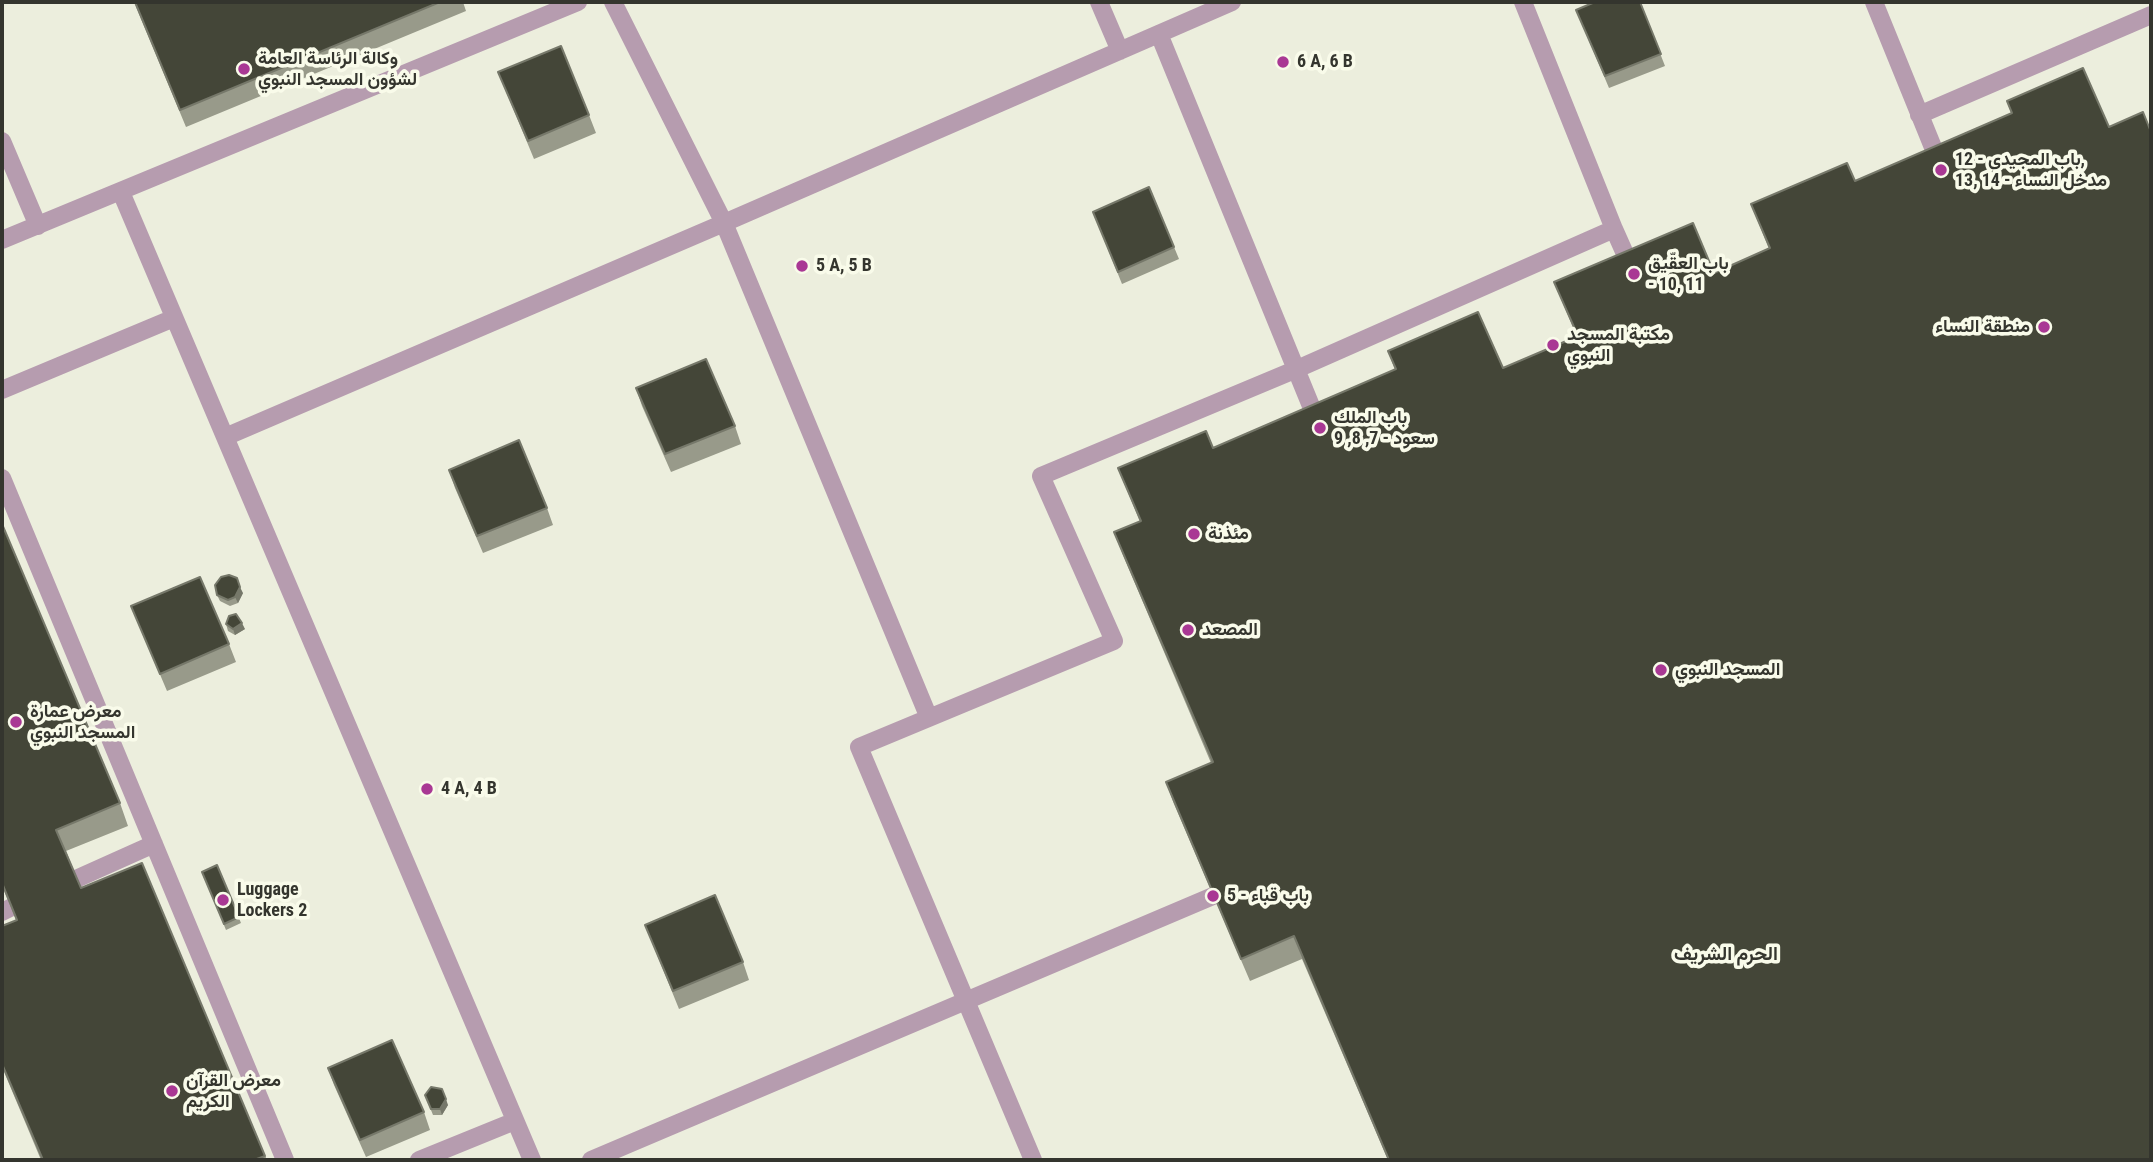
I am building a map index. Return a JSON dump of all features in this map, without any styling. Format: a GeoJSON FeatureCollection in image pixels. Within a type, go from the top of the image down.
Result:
{"type":"FeatureCollection","features":[{"type":"Feature","properties":{"kind":"street"},"geometry":{"type":"LineString","coordinates":[[2,240],[578,2]]}},
{"type":"Feature","properties":{"kind":"street"},"geometry":{"type":"LineString","coordinates":[[613,2],[724,223],[929,718]]}},
{"type":"Feature","properties":{"kind":"street"},"geometry":{"type":"LineString","coordinates":[[1099,2],[1120,51]]}},
{"type":"Feature","properties":{"kind":"street"},"geometry":{"type":"LineString","coordinates":[[225,437],[1232,2]]}},
{"type":"Feature","properties":{"kind":"street"},"geometry":{"type":"LineString","coordinates":[[1523,2],[1634,274]]}},
{"type":"Feature","properties":{"kind":"street"},"geometry":{"type":"LineString","coordinates":[[1874,2],[1941,170]]}},
{"type":"Feature","properties":{"kind":"street"},"geometry":{"type":"LineString","coordinates":[[1919,115],[2151,15]]}},
{"type":"Feature","properties":{"kind":"street"},"geometry":{"type":"LineString","coordinates":[[1159,34],[1320,428]]}},
{"type":"Feature","properties":{"kind":"street"},"geometry":{"type":"LineString","coordinates":[[2,141],[38,226]]}},
{"type":"Feature","properties":{"kind":"street"},"geometry":{"type":"LineString","coordinates":[[121,192],[532,1160]]}},
{"type":"Feature","properties":{"kind":"street"},"geometry":{"type":"LineString","coordinates":[[1033,1160],[859,747],[1114,641],[1041,476],[1297,369],[1615,229]]}},
{"type":"Feature","properties":{"kind":"street"},"geometry":{"type":"LineString","coordinates":[[2,390],[174,318]]}},
{"type":"Feature","properties":{"kind":"street"},"geometry":{"type":"LineString","coordinates":[[2,478],[285,1160]]}},
{"type":"Feature","properties":{"kind":"street"},"geometry":{"type":"LineString","coordinates":[[76,879],[154,844]]}},
{"type":"Feature","properties":{"kind":"street"},"geometry":{"type":"LineString","coordinates":[[591,1160],[1213,896]]}},
{"type":"Feature","properties":{"kind":"street"},"geometry":{"type":"LineString","coordinates":[[419,1160],[515,1121]]}},
{"type":"Feature","properties":{"kind":"building","name":"وكالة الرئاسة العامة لشؤون المسجد النبوي"},"geometry":{"type":"Polygon","coordinates":[[[135,2],[440,2],[180,110],[135,2]]]}},
{"type":"Feature","properties":{"kind":"building"},"geometry":{"type":"Polygon","coordinates":[[[1595,2],[1640,2],[1661,54],[1605,76],[1576,10],[1595,2]]]}},
{"type":"Feature","properties":{"kind":"building"},"geometry":{"type":"Polygon","coordinates":[[[561,46],[589,115],[528,141],[498,72],[561,46]]]}},
{"type":"Feature","properties":{"kind":"building","name":"المسجد النبوي"},"geometry":{"type":"Polygon","coordinates":[[[2083,68],[2109,127],[2143,112],[2151,132],[2151,1160],[1389,1160],[1294,936],[1241,959],[1166,782],[1213,762],[1114,532],[1141,521],[1118,468],[1206,431],[1213,448],[1396,369],[1388,351],[1478,312],[1503,368],[1578,336],[1554,282],[1693,223],[1714,273],[1770,248],[1751,204],[1847,163],[1855,181],[2012,113],[2007,101],[2083,68]]]}},
{"type":"Feature","properties":{"kind":"building"},"geometry":{"type":"Polygon","coordinates":[[[1149,187],[1174,247],[1118,272],[1093,212],[1149,187]]]}},
{"type":"Feature","properties":{"kind":"building"},"geometry":{"type":"Polygon","coordinates":[[[706,359],[735,426],[665,454],[636,388],[706,359]]]}},
{"type":"Feature","properties":{"kind":"building"},"geometry":{"type":"Polygon","coordinates":[[[519,440],[547,508],[477,536],[449,470],[519,440]]]}},
{"type":"Feature","properties":{"kind":"building"},"geometry":{"type":"Polygon","coordinates":[[[2,524],[120,803],[56,830],[81,888],[142,863],[265,1156],[254,1160],[43,1160],[2,1064],[2,926],[17,920],[2,883],[2,524]]]}},
{"type":"Feature","properties":{"kind":"building"},"geometry":{"type":"Polygon","coordinates":[[[229,575],[237,578],[240,587],[235,597],[228,600],[217,595],[215,585],[221,577],[229,575]]]}},
{"type":"Feature","properties":{"kind":"building"},"geometry":{"type":"Polygon","coordinates":[[[200,577],[229,644],[160,674],[131,606],[200,577]]]}},
{"type":"Feature","properties":{"kind":"building"},"geometry":{"type":"Polygon","coordinates":[[[236,614],[242,623],[233,629],[226,624],[229,616],[236,614]]]}},
{"type":"Feature","properties":{"kind":"building","name":"Luggage Lockers 2"},"geometry":{"type":"Polygon","coordinates":[[[217,865],[239,917],[224,924],[202,872],[217,865]]]}},
{"type":"Feature","properties":{"kind":"building"},"geometry":{"type":"Polygon","coordinates":[[[715,895],[743,962],[673,991],[645,925],[715,895]]]}},
{"type":"Feature","properties":{"kind":"building"},"geometry":{"type":"Polygon","coordinates":[[[392,1040],[424,1112],[360,1140],[328,1068],[392,1040]]]}},
{"type":"Feature","properties":{"kind":"building"},"geometry":{"type":"Polygon","coordinates":[[[431,1087],[442,1089],[446,1099],[440,1109],[431,1109],[425,1095],[431,1087]]]}},
{"type":"Feature","properties":{"kind":"place","name":"6 A, 6 B"},"geometry":{"type":"Point","coordinates":[1283,62]}},
{"type":"Feature","properties":{"kind":"place","name":"وكالة الرئاسة العامة لشؤون المسجد النبوي"},"geometry":{"type":"Point","coordinates":[244,69]}},
{"type":"Feature","properties":{"kind":"place","name":"باب المجيدي - 12, 13, 14 - مدخل النساء"},"geometry":{"type":"Point","coordinates":[1941,170]}},
{"type":"Feature","properties":{"kind":"place","name":"5 A, 5 B"},"geometry":{"type":"Point","coordinates":[802,266]}},
{"type":"Feature","properties":{"kind":"place","name":"باب العقّيق - 10, 11"},"geometry":{"type":"Point","coordinates":[1634,274]}},
{"type":"Feature","properties":{"kind":"place","name":"منطقة النساء"},"geometry":{"type":"Point","coordinates":[2044,327]}},
{"type":"Feature","properties":{"kind":"place","name":"مكتبة المسجد النبوي"},"geometry":{"type":"Point","coordinates":[1553,345]}},
{"type":"Feature","properties":{"kind":"place","name":"باب الملك سعود - 7, 8, 9"},"geometry":{"type":"Point","coordinates":[1320,428]}},
{"type":"Feature","properties":{"kind":"place","name":"مئذنة"},"geometry":{"type":"Point","coordinates":[1194,534]}},
{"type":"Feature","properties":{"kind":"place","name":"المصعد"},"geometry":{"type":"Point","coordinates":[1188,630]}},
{"type":"Feature","properties":{"kind":"place","name":"المسجد النبوي"},"geometry":{"type":"Point","coordinates":[1661,670]}},
{"type":"Feature","properties":{"kind":"place","name":"معرض عمارة المسجد النبوي"},"geometry":{"type":"Point","coordinates":[16,722]}},
{"type":"Feature","properties":{"kind":"place","name":"4 A, 4 B"},"geometry":{"type":"Point","coordinates":[427,789]}},
{"type":"Feature","properties":{"kind":"place","name":"باب قباء - 5"},"geometry":{"type":"Point","coordinates":[1213,896]}},
{"type":"Feature","properties":{"kind":"place","name":"Luggage Lockers 2"},"geometry":{"type":"Point","coordinates":[223,900]}},
{"type":"Feature","properties":{"kind":"place","name":"معرض القرآن الكريم"},"geometry":{"type":"Point","coordinates":[172,1091]}},
{"type":"Feature","properties":{"kind":"district","name":"الحرم الشريف"},"geometry":{"type":"Point","coordinates":[1726,955]}}]}
